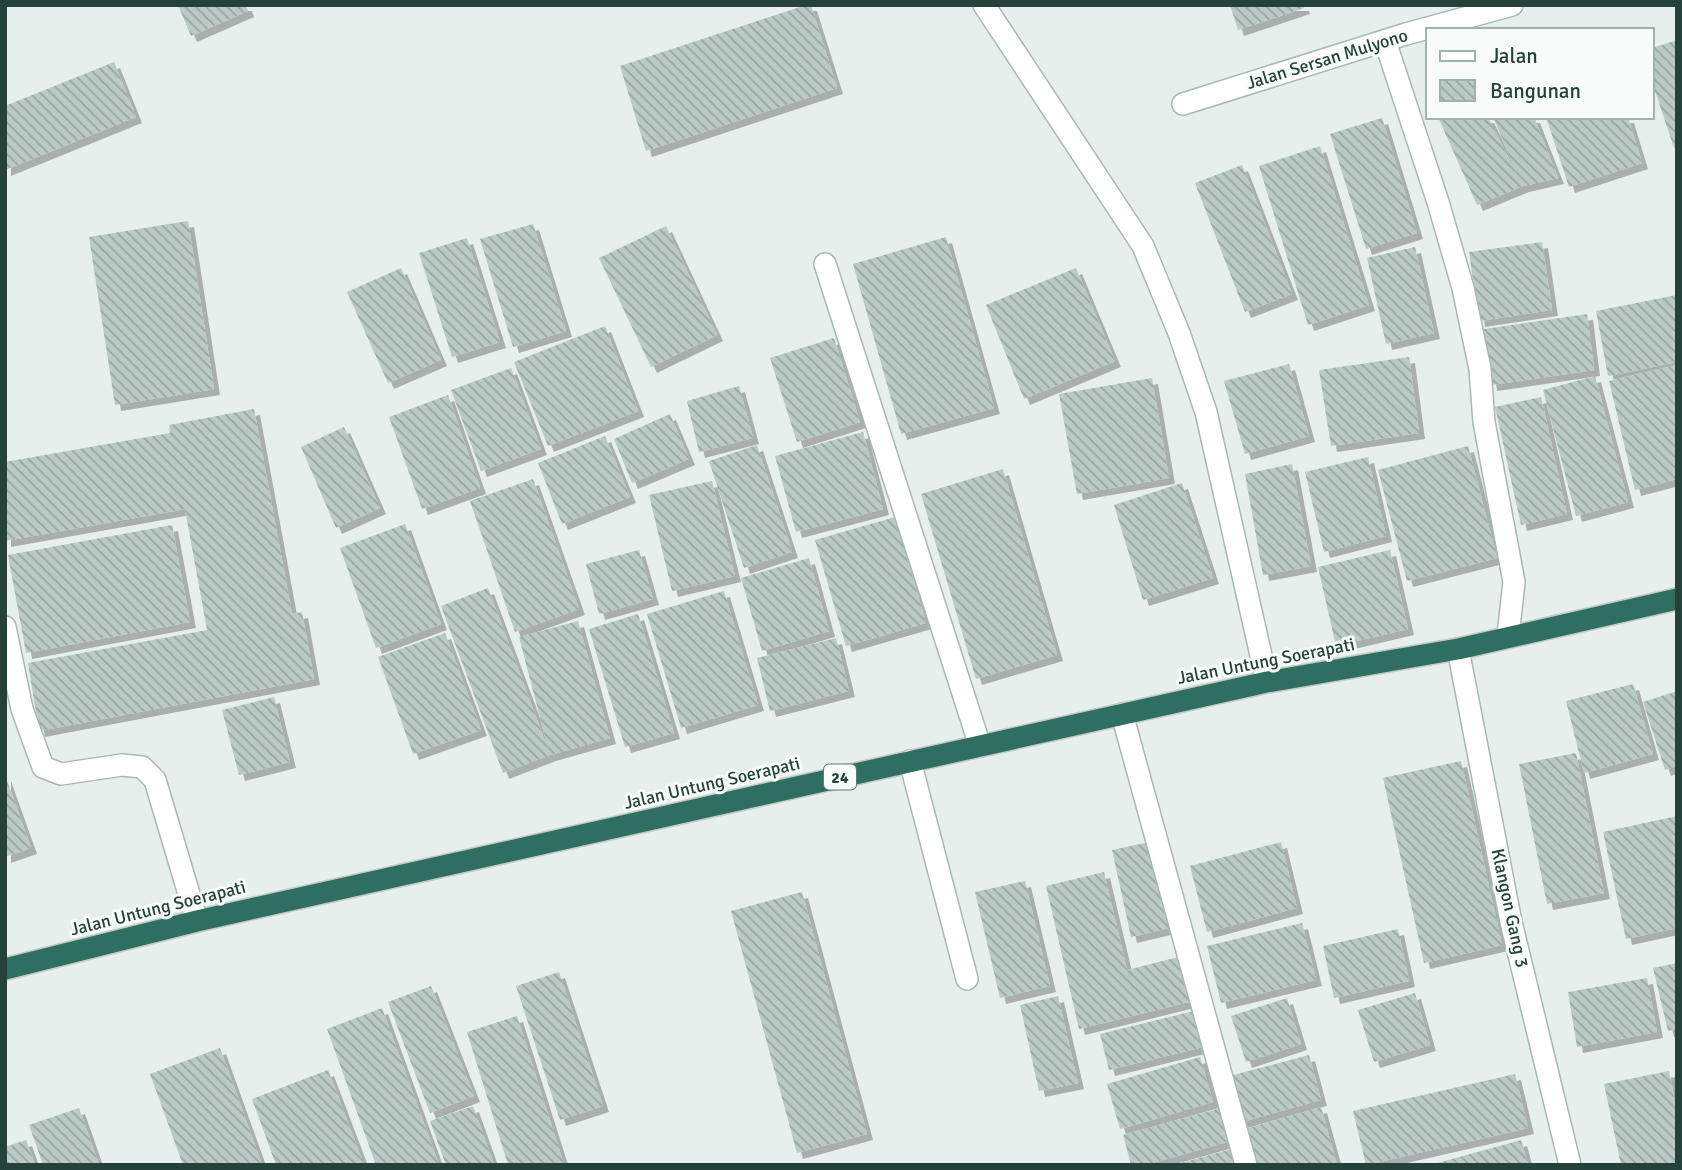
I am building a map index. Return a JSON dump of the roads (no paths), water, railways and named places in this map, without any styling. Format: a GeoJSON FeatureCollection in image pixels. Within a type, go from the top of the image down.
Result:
{"type":"FeatureCollection","features":[{"type":"Feature","properties":{"kind":"highway","name":"Jalan Untung Soerapati"},"geometry":{"type":"LineString","coordinates":[[5,969],[197,921],[1122,714],[1267,682],[1458,649],[1677,599]]}},
{"type":"Feature","properties":{"kind":"street"},"geometry":{"type":"LineString","coordinates":[[984,5],[1143,246],[1179,333],[1206,412],[1267,682]]}},
{"type":"Feature","properties":{"kind":"street","name":"Jalan Sersan Mulyono"},"geometry":{"type":"LineString","coordinates":[[1431,28],[1513,5]]}},
{"type":"Feature","properties":{"kind":"street","name":"Jalan Sersan Mulyono"},"geometry":{"type":"LineString","coordinates":[[1183,103],[1426,29]]}},
{"type":"Feature","properties":{"kind":"street"},"geometry":{"type":"LineString","coordinates":[[1385,41],[1463,288],[1480,369],[1484,422],[1514,582],[1508,636]]}},
{"type":"Feature","properties":{"kind":"street"},"geometry":{"type":"LineString","coordinates":[[825,264],[980,746]]}},
{"type":"Feature","properties":{"kind":"street"},"geometry":{"type":"LineString","coordinates":[[5,627],[22,709],[43,767],[61,774],[122,765],[142,767],[155,780],[197,921]]}},
{"type":"Feature","properties":{"kind":"street","name":"Klangon Gang 3"},"geometry":{"type":"LineString","coordinates":[[1458,649],[1511,922],[1570,1165]]}},
{"type":"Feature","properties":{"kind":"street"},"geometry":{"type":"LineString","coordinates":[[1122,714],[1246,1165]]}},
{"type":"Feature","properties":{"kind":"street"},"geometry":{"type":"LineString","coordinates":[[910,761],[967,979]]}}]}
